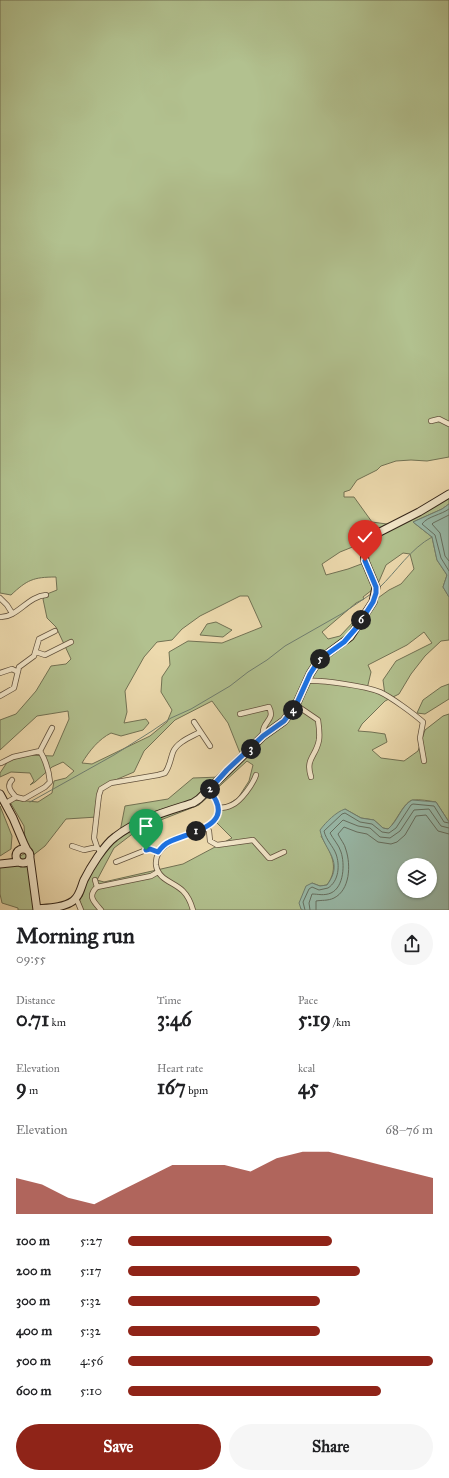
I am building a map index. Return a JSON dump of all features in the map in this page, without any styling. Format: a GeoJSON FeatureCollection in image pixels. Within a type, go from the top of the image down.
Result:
{"type":"FeatureCollection","features":[{"type":"Feature","properties":{"kind":"main road"},"geometry":{"type":"LineString","coordinates":[[0,794],[6,803],[16,828],[30,854],[37,909],[60,906],[72,901],[76,898],[80,891],[99,850],[114,838],[140,822],[155,815],[193,803],[204,796],[227,770],[263,736],[284,721],[296,705],[319,660],[350,637],[373,602],[376,590],[364,556],[364,546],[370,537],[419,512],[449,494]]}},
{"type":"Feature","properties":{"kind":"main road"},"geometry":{"type":"LineString","coordinates":[[16,828],[18,843],[16,854],[17,860],[28,870],[34,889]]}},
{"type":"Feature","properties":{"kind":"main road"},"geometry":{"type":"LineString","coordinates":[[0,863],[16,854],[22,848],[27,850]]}},
{"type":"Feature","properties":{"kind":"main road"},"geometry":{"type":"LineString","coordinates":[[0,863],[25,863],[30,858]]}},
{"type":"Feature","properties":{"kind":"street"},"geometry":{"type":"LineString","coordinates":[[431,421],[439,419],[449,424]]}},
{"type":"Feature","properties":{"kind":"street"},"geometry":{"type":"LineString","coordinates":[[0,617],[7,617],[35,598],[46,595]]}},
{"type":"Feature","properties":{"kind":"street"},"geometry":{"type":"LineString","coordinates":[[0,598],[7,605],[12,614]]}},
{"type":"Feature","properties":{"kind":"street"},"geometry":{"type":"LineString","coordinates":[[0,696],[14,688],[18,672],[22,664],[34,656],[39,639],[55,631]]}},
{"type":"Feature","properties":{"kind":"street"},"geometry":{"type":"LineString","coordinates":[[36,652],[45,655],[71,642]]}},
{"type":"Feature","properties":{"kind":"street"},"geometry":{"type":"LineString","coordinates":[[0,673],[12,669],[18,672]]}},
{"type":"Feature","properties":{"kind":"street"},"geometry":{"type":"LineString","coordinates":[[307,681],[318,680],[380,692],[416,716],[423,722],[420,738],[424,761]]}},
{"type":"Feature","properties":{"kind":"street"},"geometry":{"type":"LineString","coordinates":[[296,705],[318,720],[319,740],[309,762],[308,768],[311,777]]}},
{"type":"Feature","properties":{"kind":"street"},"geometry":{"type":"LineString","coordinates":[[240,714],[269,707],[271,712],[270,717],[263,726],[263,736]]}},
{"type":"Feature","properties":{"kind":"street"},"geometry":{"type":"LineString","coordinates":[[194,722],[210,746]]}},
{"type":"Feature","properties":{"kind":"street"},"geometry":{"type":"LineString","coordinates":[[1,763],[13,758],[40,751],[52,728]]}},
{"type":"Feature","properties":{"kind":"street"},"geometry":{"type":"LineString","coordinates":[[72,846],[84,850],[99,850],[94,838],[98,795],[101,789],[111,783],[165,773],[175,748],[181,742],[200,732]]}},
{"type":"Feature","properties":{"kind":"street"},"geometry":{"type":"LineString","coordinates":[[12,780],[9,787],[16,797],[24,799],[45,787],[50,782],[45,759],[40,751]]}},
{"type":"Feature","properties":{"kind":"street"},"geometry":{"type":"LineString","coordinates":[[219,808],[234,804],[253,783],[256,775]]}},
{"type":"Feature","properties":{"kind":"street"},"geometry":{"type":"LineString","coordinates":[[193,910],[187,895],[177,886],[166,881],[158,872],[156,865],[158,852],[168,842],[207,827],[217,817],[219,808],[215,798],[209,790]]}},
{"type":"Feature","properties":{"kind":"street"},"geometry":{"type":"LineString","coordinates":[[6,803],[16,797]]}},
{"type":"Feature","properties":{"kind":"street"},"geometry":{"type":"LineString","coordinates":[[207,827],[210,841],[213,843],[223,844],[253,840],[269,858],[284,852]]}},
{"type":"Feature","properties":{"kind":"street"},"geometry":{"type":"LineString","coordinates":[[116,862],[150,849],[158,852]]}},
{"type":"Feature","properties":{"kind":"street"},"geometry":{"type":"LineString","coordinates":[[101,910],[92,899],[91,895],[93,890],[97,887],[151,876],[158,872]]}},
{"type":"Feature","properties":{"kind":"street"},"geometry":{"type":"LineString","coordinates":[[95,880],[97,887]]}},
{"type":"Feature","properties":{"kind":"street"},"geometry":{"type":"LineString","coordinates":[[76,898],[81,910]]}},
{"type":"Feature","properties":{"kind":"green space"},"geometry":{"type":"Polygon","coordinates":[[[0,0],[449,0],[449,457],[427,461],[396,461],[381,466],[377,470],[357,480],[350,490],[344,492],[344,497],[354,497],[372,522],[394,525],[449,498],[449,504],[442,509],[413,522],[432,537],[437,560],[447,575],[443,587],[449,597],[449,640],[441,641],[425,656],[411,674],[399,694],[385,701],[362,724],[358,731],[385,734],[387,742],[372,750],[381,758],[404,761],[418,751],[425,730],[443,716],[449,714],[449,822],[436,802],[424,800],[413,800],[406,804],[388,829],[383,828],[374,820],[361,818],[345,809],[321,836],[333,860],[333,872],[331,878],[327,885],[320,886],[312,883],[301,909],[303,910],[83,910],[78,896],[101,857],[119,837],[125,806],[168,799],[193,778],[220,777],[242,758],[228,723],[212,701],[175,720],[144,751],[134,772],[113,781],[101,791],[97,817],[66,819],[45,846],[27,860],[36,910],[18,910],[18,908],[2,903],[0,894],[0,861],[16,858],[26,853],[24,826],[10,802],[15,800],[38,802],[52,793],[54,781],[66,778],[74,771],[63,762],[52,767],[30,785],[34,781],[30,773],[11,772],[0,777],[0,773],[8,761],[28,755],[53,756],[69,719],[68,711],[37,716],[0,750],[0,720],[16,714],[36,691],[51,666],[66,664],[71,659],[56,627],[47,618],[43,599],[47,594],[57,590],[56,577],[31,580],[11,595],[0,593],[0,0]],[[360,544],[340,552],[322,564],[326,575],[364,563],[364,550],[360,544]],[[403,553],[386,565],[377,586],[363,597],[364,599],[356,603],[322,632],[328,639],[340,636],[371,603],[389,590],[401,584],[414,569],[410,554],[403,553]],[[240,596],[200,616],[182,629],[172,640],[157,642],[144,657],[125,691],[127,712],[124,723],[146,719],[149,723],[143,730],[121,736],[111,733],[95,746],[82,763],[92,764],[150,736],[167,722],[172,710],[161,692],[162,677],[170,665],[169,652],[188,641],[222,643],[262,627],[248,596],[240,596]],[[424,632],[407,645],[368,665],[371,672],[367,689],[385,695],[383,680],[396,661],[432,643],[424,632]],[[247,761],[199,805],[153,823],[131,835],[114,848],[97,880],[104,882],[183,864],[232,838],[215,821],[222,808],[238,798],[249,781],[253,765],[247,761]]]}},
{"type":"Feature","properties":{"kind":"green space"},"geometry":{"type":"Polygon","coordinates":[[[216,622],[232,630],[223,637],[200,635],[207,624],[216,622]]]}},
{"type":"Feature","properties":{"kind":"green space"},"geometry":{"type":"Polygon","coordinates":[[[449,684],[449,699],[425,714],[417,713],[423,700],[441,687],[449,684]]]}},
{"type":"Feature","properties":{"kind":"green space"},"geometry":{"type":"Polygon","coordinates":[[[0,806],[12,836],[11,849],[0,856],[0,806]]]}},
{"type":"Feature","properties":{"kind":"water"},"geometry":{"type":"Polygon","coordinates":[[[449,504],[449,597],[443,587],[447,575],[437,560],[432,537],[413,522],[442,509],[449,504]]]}},
{"type":"Feature","properties":{"kind":"water"},"geometry":{"type":"Polygon","coordinates":[[[412,800],[436,802],[449,822],[449,910],[301,909],[299,903],[306,886],[312,883],[320,886],[327,885],[332,877],[334,863],[320,830],[328,821],[338,812],[345,809],[361,818],[374,820],[383,828],[388,829],[405,806],[412,800]]]}},
{"type":"Feature","properties":{"kind":"waterway"},"geometry":{"type":"LineString","coordinates":[[379,588],[410,554],[432,537]]}},
{"type":"Feature","properties":{"kind":"waterway"},"geometry":{"type":"LineString","coordinates":[[30,802],[114,755],[171,718],[191,709],[230,686],[285,646],[343,613],[371,594]]}},
{"type":"Feature","properties":{"kind":"route"},"geometry":{"type":"LineString","coordinates":[[146,850],[150,849],[158,852],[161,847],[168,842],[207,827],[214,821],[217,817],[219,808],[215,798],[209,790],[227,770],[247,753],[267,732],[284,721],[296,705],[310,674],[319,660],[350,637],[373,602],[376,587],[365,561]]}}]}
